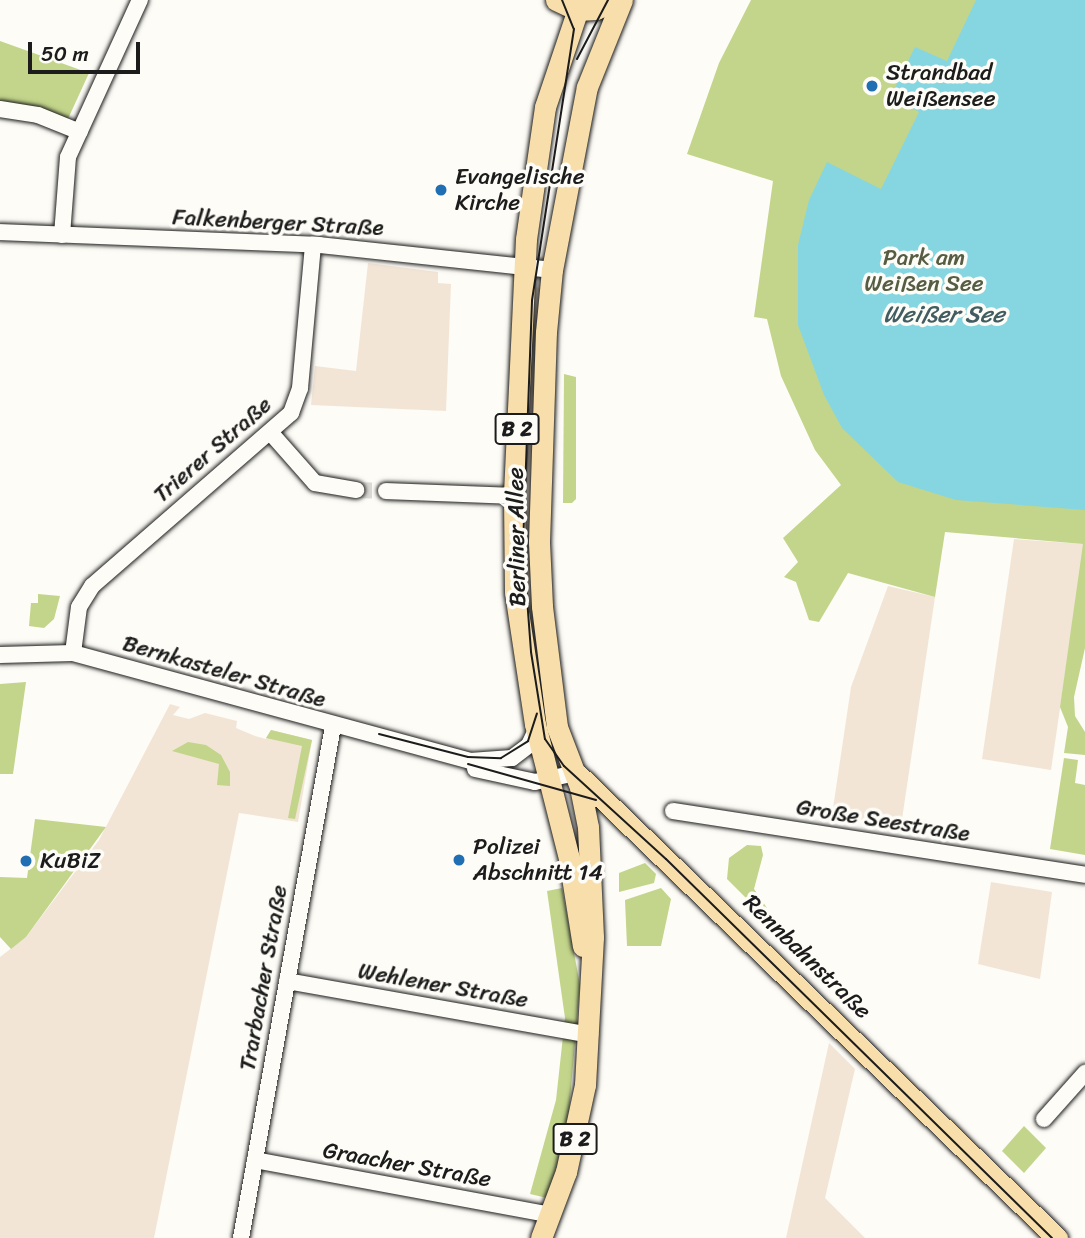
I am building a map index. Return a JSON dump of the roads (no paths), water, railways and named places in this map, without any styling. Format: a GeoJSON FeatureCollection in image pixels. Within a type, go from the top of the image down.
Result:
{"type":"FeatureCollection","features":[{"type":"Feature","properties":{"kind":"main road"},"geometry":{"type":"LineString","coordinates":[[556,0],[598,3]]}},
{"type":"Feature","properties":{"kind":"main road","name":"Berliner Allee"},"geometry":{"type":"LineString","coordinates":[[541,1238],[551,1215],[576,1132],[590,1035],[591,864],[575,773],[557,727],[542,606],[541,493],[552,270],[587,87],[605,33],[598,3]]}},
{"type":"Feature","properties":{"kind":"main road","name":"Berliner Allee"},"geometry":{"type":"LineString","coordinates":[[591,993],[569,858],[536,730],[515,592],[514,496],[524,267],[545,107],[598,3]]}},
{"type":"Feature","properties":{"kind":"main road","name":"Rennbahnstraße"},"geometry":{"type":"LineString","coordinates":[[533,707],[545,739],[575,773],[1057,1238]]}},
{"type":"Feature","properties":{"kind":"street"},"geometry":{"type":"LineString","coordinates":[[62,235],[65,167],[140,0]]}},
{"type":"Feature","properties":{"kind":"street"},"geometry":{"type":"LineString","coordinates":[[0,108],[38,115],[80,132]]}},
{"type":"Feature","properties":{"kind":"street","name":"Falkenberger Straße"},"geometry":{"type":"LineString","coordinates":[[0,232],[313,245],[552,270]]}},
{"type":"Feature","properties":{"kind":"street","name":"Trierer Straße"},"geometry":{"type":"LineString","coordinates":[[73,653],[79,607],[92,586],[291,413],[300,388],[313,245]]}},
{"type":"Feature","properties":{"kind":"street"},"geometry":{"type":"LineString","coordinates":[[270,432],[315,483],[356,490]]}},
{"type":"Feature","properties":{"kind":"street"},"geometry":{"type":"LineString","coordinates":[[386,491],[514,496]]}},
{"type":"Feature","properties":{"kind":"street","name":"Bernkasteler Straße"},"geometry":{"type":"LineString","coordinates":[[0,655],[73,653],[333,726],[470,761],[502,762],[522,752],[536,730]]}},
{"type":"Feature","properties":{"kind":"street","name":"Trarbacher Straße"},"geometry":{"type":"LineString","coordinates":[[241,1238],[333,726]]}},
{"type":"Feature","properties":{"kind":"street","name":"Bernkasteler Straße"},"geometry":{"type":"LineString","coordinates":[[433,752],[524,781],[548,780],[575,773]]}},
{"type":"Feature","properties":{"kind":"street","name":"Große Seestraße"},"geometry":{"type":"LineString","coordinates":[[674,811],[1085,876]]}},
{"type":"Feature","properties":{"kind":"street","name":"Wehlener Straße"},"geometry":{"type":"LineString","coordinates":[[287,981],[590,1035]]}},
{"type":"Feature","properties":{"kind":"street"},"geometry":{"type":"LineString","coordinates":[[1044,1118],[1085,1073]]}},
{"type":"Feature","properties":{"kind":"street","name":"Graacher Straße"},"geometry":{"type":"LineString","coordinates":[[255,1160],[551,1215]]}},
{"type":"Feature","properties":{"kind":"water","name":"Weißer See"},"geometry":{"type":"Polygon","coordinates":[[[976,0],[1085,0],[1085,510],[956,500],[898,482],[842,428],[824,395],[798,325],[798,245],[809,200],[827,162],[881,189],[919,112],[891,96],[915,47],[947,61],[976,0]]]}},
{"type":"Feature","properties":{"kind":"tunnel"},"geometry":{"type":"LineString","coordinates":[[356,490],[386,491]]}},
{"type":"Feature","properties":{"kind":"tram line"},"geometry":{"type":"LineString","coordinates":[[562,0],[574,29],[532,301],[523,545],[531,652],[545,739],[564,766],[666,859],[1052,1238]]}},
{"type":"Feature","properties":{"kind":"tram line"},"geometry":{"type":"LineString","coordinates":[[577,59],[608,0]]}},
{"type":"Feature","properties":{"kind":"tram line"},"geometry":{"type":"LineString","coordinates":[[379,734],[468,757],[501,758],[528,741],[537,713]]}},
{"type":"Feature","properties":{"kind":"tram line"},"geometry":{"type":"LineString","coordinates":[[468,764],[596,800]]}},
{"type":"Feature","properties":{"kind":"place","name":"Strandbad Weißensee"},"geometry":{"type":"Point","coordinates":[872,86]}},
{"type":"Feature","properties":{"kind":"place","name":"Evangelische Kirche"},"geometry":{"type":"Point","coordinates":[441,190]}},
{"type":"Feature","properties":{"kind":"place","name":"Polizei Abschnitt 14"},"geometry":{"type":"Point","coordinates":[459,860]}},
{"type":"Feature","properties":{"kind":"place","name":"KuBiZ"},"geometry":{"type":"Point","coordinates":[26,861]}},
{"type":"Feature","properties":{"kind":"park label","name":"Park am Weißen See"},"geometry":{"type":"Point","coordinates":[924,271]}}]}
